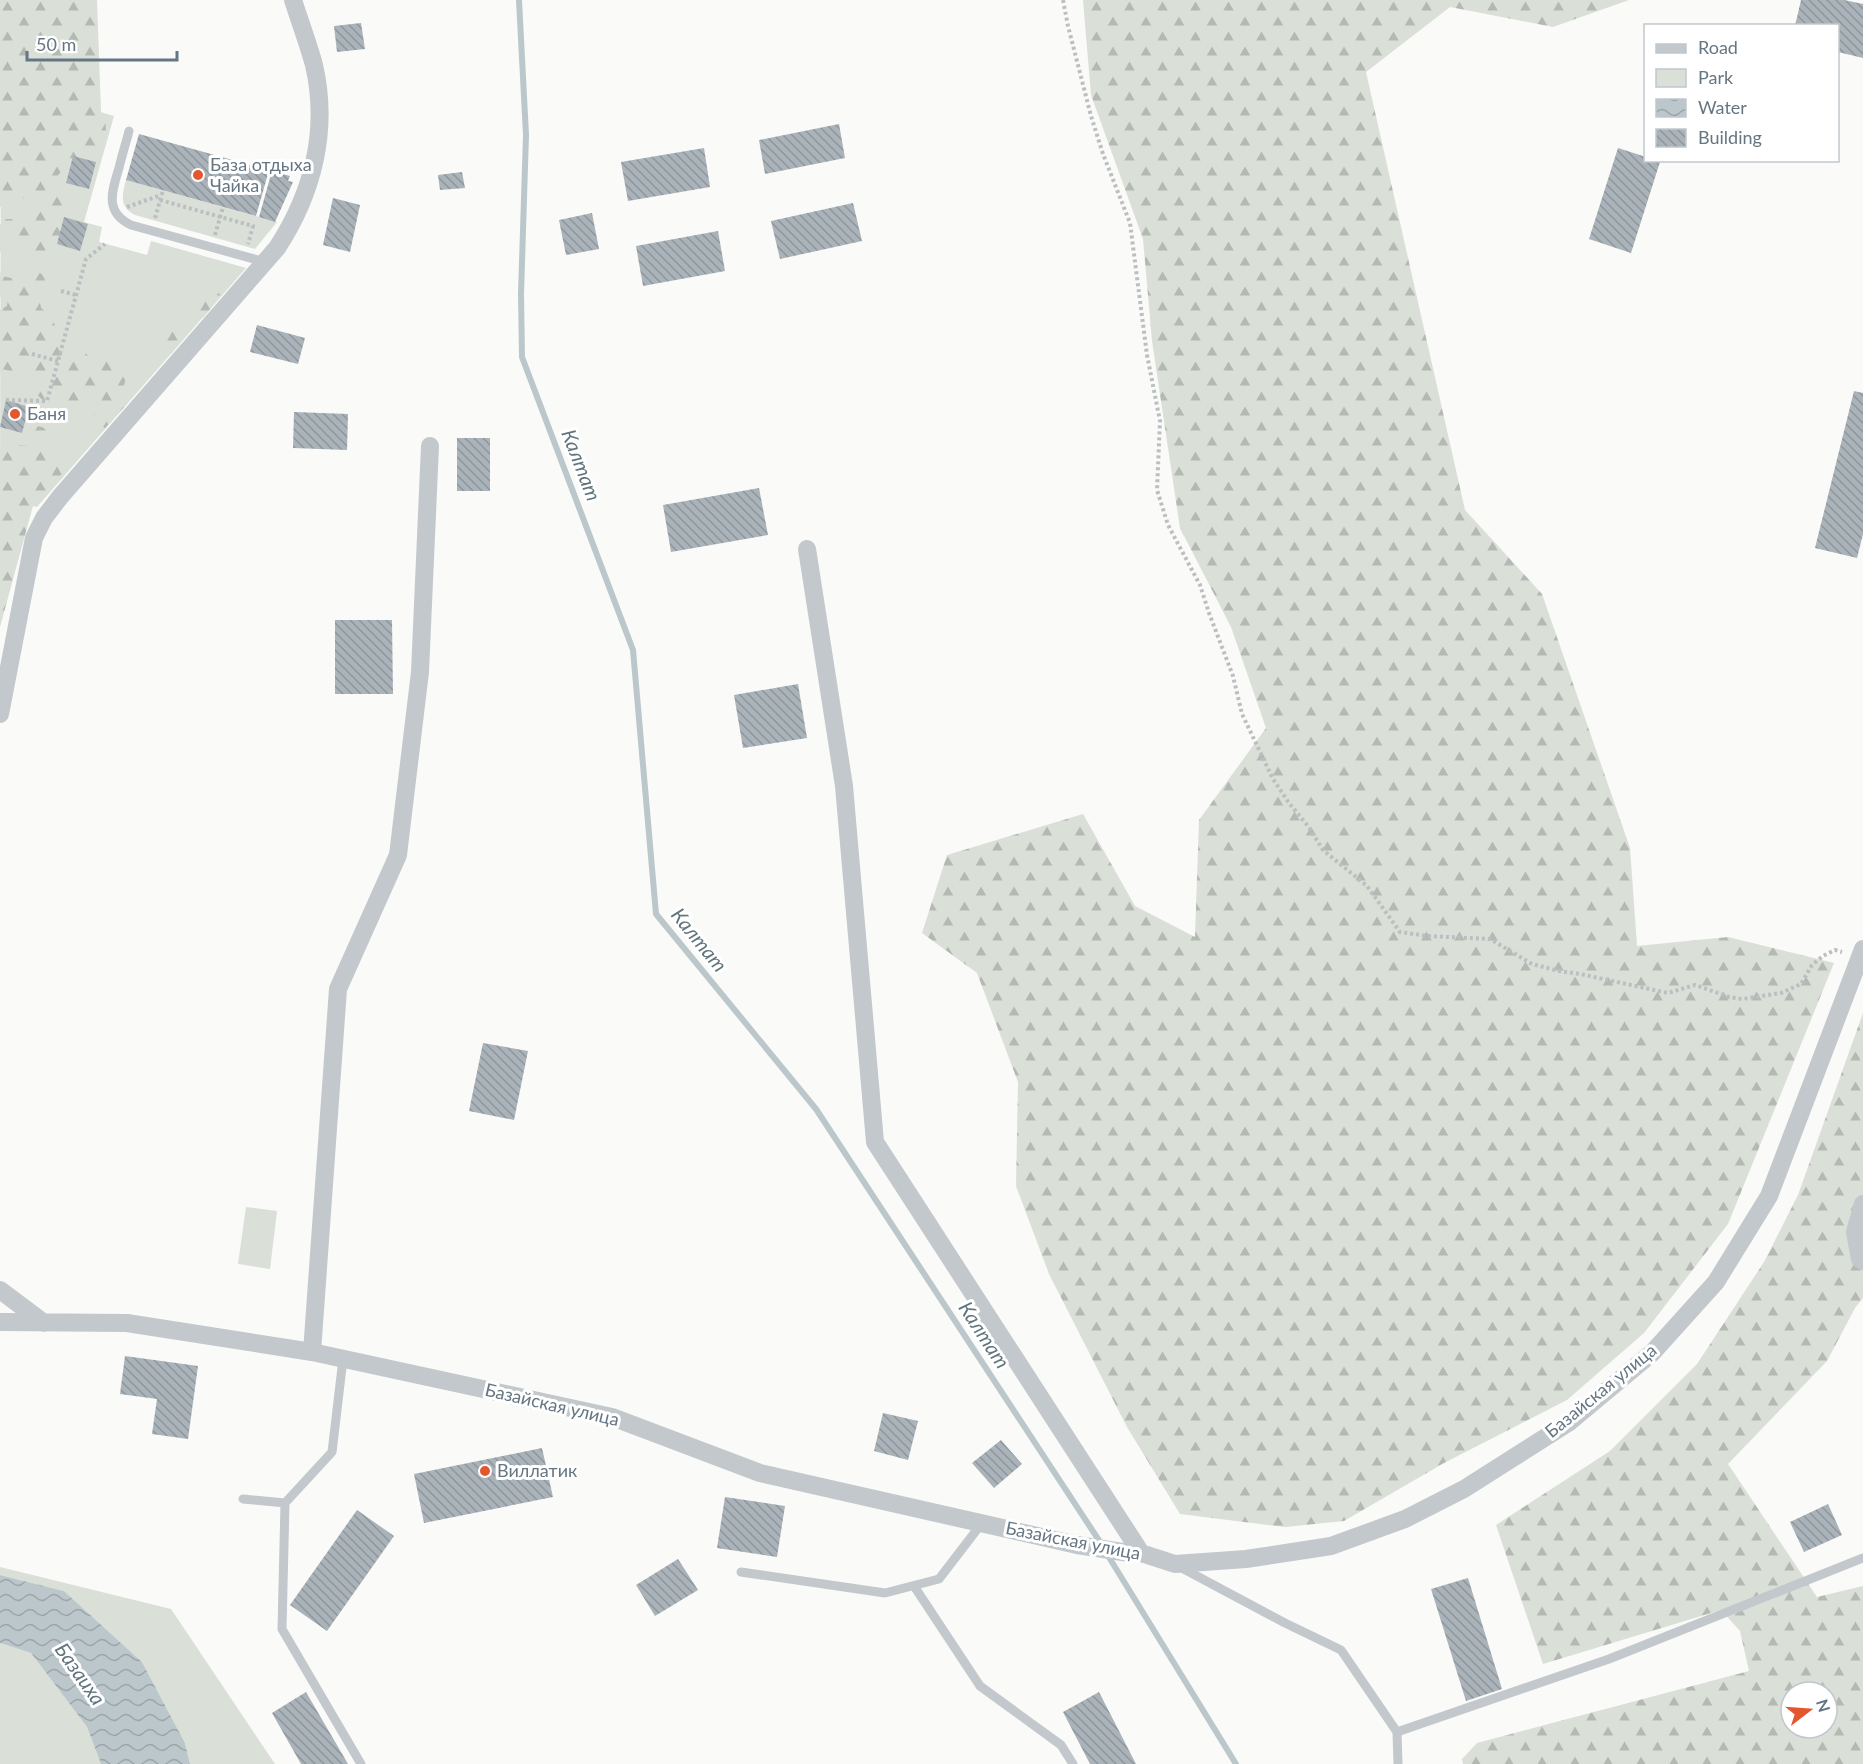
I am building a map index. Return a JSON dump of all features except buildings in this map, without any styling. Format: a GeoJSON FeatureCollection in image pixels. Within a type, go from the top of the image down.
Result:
{"type":"FeatureCollection","features":[{"type":"Feature","properties":{"kind":"street"},"geometry":{"type":"LineString","coordinates":[[0,714],[34,538],[44,518],[265,262],[289,229],[300,208],[315,162],[320,113],[315,72],[293,0]]}},
{"type":"Feature","properties":{"kind":"street"},"geometry":{"type":"LineString","coordinates":[[312,1352],[338,989],[398,855],[420,672],[430,446]]}},
{"type":"Feature","properties":{"kind":"street"},"geometry":{"type":"LineString","coordinates":[[807,549],[844,786],[875,1142],[1135,1553]]}},
{"type":"Feature","properties":{"kind":"street","name":"Базайская улица"},"geometry":{"type":"LineString","coordinates":[[0,1322],[128,1323],[312,1352],[612,1417],[760,1473],[1077,1545],[1135,1553],[1176,1564],[1246,1559],[1331,1546],[1406,1519],[1464,1490],[1568,1423],[1652,1353],[1716,1282],[1769,1196],[1862,953]]}},
{"type":"Feature","properties":{"kind":"street"},"geometry":{"type":"LineString","coordinates":[[1863,1204],[1855,1232],[1860,1259],[1863,1261]]}},
{"type":"Feature","properties":{"kind":"street"},"geometry":{"type":"LineString","coordinates":[[0,1290],[44,1323]]}},
{"type":"Feature","properties":{"kind":"lane"},"geometry":{"type":"LineString","coordinates":[[129,131],[112,191],[116,212],[124,221],[265,262]]}},
{"type":"Feature","properties":{"kind":"lane"},"geometry":{"type":"LineString","coordinates":[[343,1359],[332,1452],[285,1503],[282,1629],[362,1764]]}},
{"type":"Feature","properties":{"kind":"lane"},"geometry":{"type":"LineString","coordinates":[[243,1499],[285,1503]]}},
{"type":"Feature","properties":{"kind":"lane"},"geometry":{"type":"LineString","coordinates":[[741,1572],[885,1593],[939,1579],[982,1523]]}},
{"type":"Feature","properties":{"kind":"lane"},"geometry":{"type":"LineString","coordinates":[[1397,1732],[1609,1659],[1863,1558]]}},
{"type":"Feature","properties":{"kind":"lane"},"geometry":{"type":"LineString","coordinates":[[1176,1564],[1285,1623],[1341,1650],[1397,1732],[1398,1764]]}},
{"type":"Feature","properties":{"kind":"lane"},"geometry":{"type":"LineString","coordinates":[[914,1586],[980,1686],[1061,1745],[1073,1764]]}},
{"type":"Feature","properties":{"kind":"path"},"geometry":{"type":"LineString","coordinates":[[1063,0],[1091,116],[1109,171],[1130,223],[1147,355],[1160,421],[1157,490],[1168,525],[1200,585],[1233,676],[1242,714],[1254,742],[1273,779],[1323,850],[1367,886],[1400,932],[1426,936],[1490,939],[1532,964],[1668,993],[1695,985],[1742,999],[1781,993],[1801,984],[1812,965],[1823,956],[1836,950],[1862,953]]}},
{"type":"Feature","properties":{"kind":"path"},"geometry":{"type":"LineString","coordinates":[[116,212],[161,195],[220,217],[253,226]]}},
{"type":"Feature","properties":{"kind":"path"},"geometry":{"type":"LineString","coordinates":[[151,230],[161,195]]}},
{"type":"Feature","properties":{"kind":"path"},"geometry":{"type":"LineString","coordinates":[[212,248],[223,207]]}},
{"type":"Feature","properties":{"kind":"path"},"geometry":{"type":"LineString","coordinates":[[6,400],[46,401],[86,259],[105,243]]}},
{"type":"Feature","properties":{"kind":"path"},"geometry":{"type":"LineString","coordinates":[[61,291],[76,295]]}},
{"type":"Feature","properties":{"kind":"path"},"geometry":{"type":"LineString","coordinates":[[32,354],[58,361]]}},
{"type":"Feature","properties":{"kind":"green space"},"geometry":{"type":"Polygon","coordinates":[[[0,0],[97,0],[101,112],[106,132],[98,148],[92,153],[83,157],[63,157],[64,168],[55,179],[61,183],[68,195],[64,208],[58,214],[65,227],[65,239],[61,249],[53,256],[43,260],[32,259],[23,253],[15,241],[6,241],[0,253],[0,225],[6,219],[18,219],[25,211],[35,207],[33,194],[40,182],[31,177],[28,190],[22,200],[13,206],[0,207],[0,0]]]}},
{"type":"Feature","properties":{"kind":"green space"},"geometry":{"type":"Polygon","coordinates":[[[1083,0],[1629,0],[1553,27],[1450,7],[1366,72],[1465,510],[1542,594],[1630,848],[1637,946],[1728,937],[1834,963],[1728,1224],[1644,1333],[1567,1400],[1444,1463],[1344,1521],[1285,1527],[1180,1514],[1127,1427],[1049,1274],[1016,1186],[1018,1082],[977,973],[922,933],[947,855],[1083,814],[1135,906],[1195,937],[1199,820],[1266,728],[1231,627],[1180,528],[1152,341],[1143,239],[1091,95],[1083,0]]]}},
{"type":"Feature","properties":{"kind":"green space"},"geometry":{"type":"Polygon","coordinates":[[[1,83],[114,116],[84,222],[102,227],[99,242],[147,255],[151,241],[246,268],[37,507],[0,499],[1,83]]]}},
{"type":"Feature","properties":{"kind":"green space"},"geometry":{"type":"Polygon","coordinates":[[[126,180],[277,222],[255,249],[135,215],[124,204],[126,180]]]}},
{"type":"Feature","properties":{"kind":"green space"},"geometry":{"type":"Polygon","coordinates":[[[25,267],[38,271],[44,277],[46,285],[40,297],[41,308],[54,323],[58,342],[78,347],[93,362],[109,360],[116,363],[124,373],[125,380],[119,395],[128,403],[105,428],[98,423],[95,416],[98,400],[89,394],[70,405],[52,405],[38,395],[30,374],[17,374],[3,369],[0,375],[0,310],[7,306],[8,299],[0,297],[0,271],[2,276],[11,278],[18,269],[25,267]]]}},
{"type":"Feature","properties":{"kind":"green space"},"geometry":{"type":"Polygon","coordinates":[[[208,287],[215,289],[221,296],[203,318],[194,310],[192,300],[197,292],[208,287]]]}},
{"type":"Feature","properties":{"kind":"green space"},"geometry":{"type":"Polygon","coordinates":[[[175,328],[181,329],[187,335],[171,354],[165,349],[162,338],[167,331],[175,328]]]}},
{"type":"Feature","properties":{"kind":"green space"},"geometry":{"type":"Polygon","coordinates":[[[36,426],[46,430],[47,447],[59,451],[64,460],[65,469],[60,476],[50,481],[45,495],[33,506],[0,627],[0,448],[12,444],[29,446],[28,433],[36,426]]]}},
{"type":"Feature","properties":{"kind":"green space"},"geometry":{"type":"Polygon","coordinates":[[[1863,1013],[1863,1298],[1855,1308],[1827,1361],[1728,1464],[1817,1597],[1863,1586],[1863,1764],[1463,1764],[1462,1759],[1477,1743],[1749,1671],[1740,1631],[1721,1610],[1543,1664],[1496,1525],[1610,1451],[1697,1364],[1764,1262],[1798,1195],[1863,1013]]]}},
{"type":"Feature","properties":{"kind":"green space"},"geometry":{"type":"Polygon","coordinates":[[[246,1207],[277,1211],[270,1269],[238,1264],[246,1207]]]}},
{"type":"Feature","properties":{"kind":"green space"},"geometry":{"type":"Polygon","coordinates":[[[0,1567],[171,1609],[275,1764],[190,1764],[185,1743],[142,1662],[64,1591],[0,1575],[0,1567]]]}},
{"type":"Feature","properties":{"kind":"green space"},"geometry":{"type":"Polygon","coordinates":[[[0,1643],[31,1653],[87,1727],[101,1764],[0,1764],[0,1643]]]}},
{"type":"Feature","properties":{"kind":"water","name":"Базаиха"},"geometry":{"type":"Polygon","coordinates":[[[0,1575],[64,1591],[142,1662],[185,1743],[190,1764],[101,1764],[87,1727],[31,1653],[0,1643],[0,1575]]]}},
{"type":"Feature","properties":{"kind":"waterway","name":"Калтат"},"geometry":{"type":"LineString","coordinates":[[519,0],[526,135],[521,294],[522,357],[633,650],[656,914],[816,1109],[1102,1545]]}},
{"type":"Feature","properties":{"kind":"waterway","name":"Калтат"},"geometry":{"type":"LineString","coordinates":[[1107,1554],[1236,1764]]}},
{"type":"Feature","properties":{"kind":"place","name":"База отдыха Чайка"},"geometry":{"type":"Point","coordinates":[198,175]}},
{"type":"Feature","properties":{"kind":"place","name":"Баня"},"geometry":{"type":"Point","coordinates":[15,414]}},
{"type":"Feature","properties":{"kind":"place","name":"Виллатик"},"geometry":{"type":"Point","coordinates":[485,1471]}}]}
